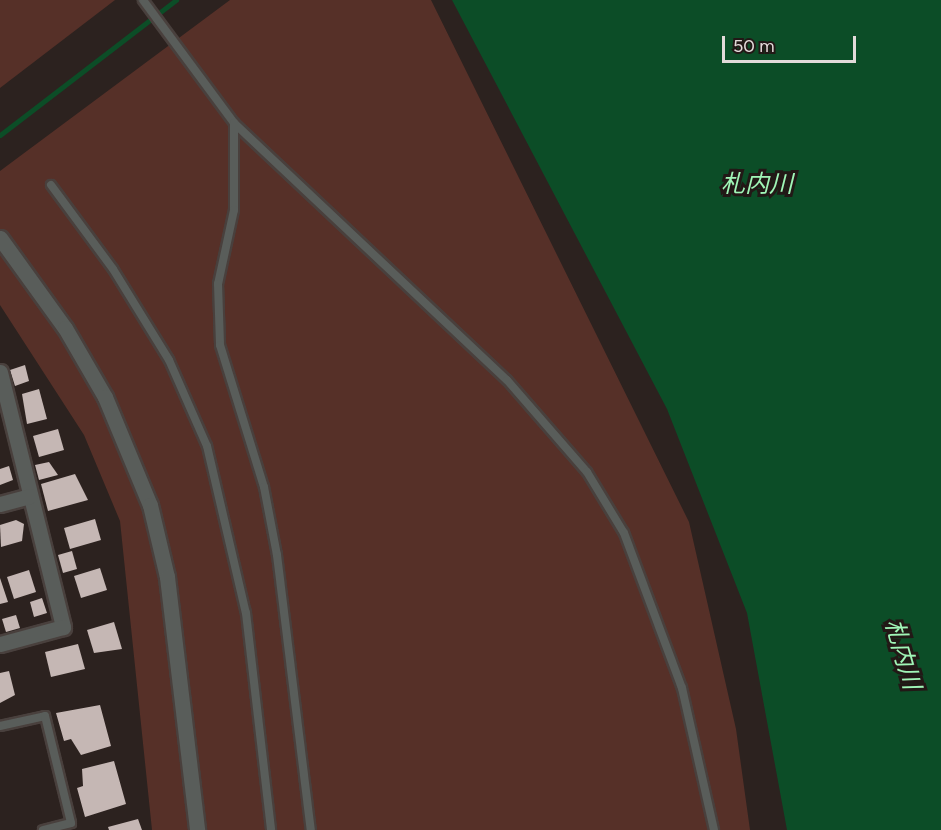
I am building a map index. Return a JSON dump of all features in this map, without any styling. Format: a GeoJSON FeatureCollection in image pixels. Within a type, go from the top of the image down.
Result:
{"type":"FeatureCollection","features":[{"type":"Feature","properties":{"kind":"street"},"geometry":{"type":"LineString","coordinates":[[0,238],[65,328],[105,397],[150,506],[167,578],[196,830]]}},
{"type":"Feature","properties":{"kind":"street"},"geometry":{"type":"LineString","coordinates":[[0,372],[63,627],[0,644]]}},
{"type":"Feature","properties":{"kind":"street"},"geometry":{"type":"LineString","coordinates":[[0,504],[30,496]]}},
{"type":"Feature","properties":{"kind":"lane"},"geometry":{"type":"LineString","coordinates":[[143,0],[234,123],[507,380],[587,472],[624,533],[682,688],[714,830]]}},
{"type":"Feature","properties":{"kind":"lane"},"geometry":{"type":"LineString","coordinates":[[234,123],[234,210],[218,284],[220,345],[264,488],[277,555],[311,830]]}},
{"type":"Feature","properties":{"kind":"lane"},"geometry":{"type":"LineString","coordinates":[[51,185],[113,269],[169,360],[207,446],[246,613],[271,830]]}},
{"type":"Feature","properties":{"kind":"lane"},"geometry":{"type":"LineString","coordinates":[[0,726],[45,716],[70,824],[43,830]]}},
{"type":"Feature","properties":{"kind":"shaded area"},"geometry":{"type":"Polygon","coordinates":[[[0,0],[115,0],[0,88],[0,0]]]}},
{"type":"Feature","properties":{"kind":"shaded area"},"geometry":{"type":"Polygon","coordinates":[[[230,0],[431,0],[689,522],[736,729],[750,830],[152,830],[120,521],[84,435],[0,305],[0,171],[230,0]]]}},
{"type":"Feature","properties":{"kind":"water","name":"札内川"},"geometry":{"type":"Polygon","coordinates":[[[452,0],[941,0],[941,830],[787,830],[747,613],[667,409],[452,0]]]}},
{"type":"Feature","properties":{"kind":"building"},"geometry":{"type":"Polygon","coordinates":[[[25,365],[29,381],[15,386],[10,370],[25,365]]]}},
{"type":"Feature","properties":{"kind":"building"},"geometry":{"type":"Polygon","coordinates":[[[39,389],[47,419],[27,424],[22,394],[39,389]]]}},
{"type":"Feature","properties":{"kind":"building"},"geometry":{"type":"Polygon","coordinates":[[[58,429],[64,450],[39,457],[33,436],[58,429]]]}},
{"type":"Feature","properties":{"kind":"building"},"geometry":{"type":"Polygon","coordinates":[[[49,462],[58,475],[39,480],[35,465],[49,462]]]}},
{"type":"Feature","properties":{"kind":"building"},"geometry":{"type":"Polygon","coordinates":[[[9,466],[13,480],[0,485],[0,469],[9,466]]]}},
{"type":"Feature","properties":{"kind":"building"},"geometry":{"type":"Polygon","coordinates":[[[75,474],[88,500],[48,511],[41,484],[75,474]]]}},
{"type":"Feature","properties":{"kind":"building"},"geometry":{"type":"Polygon","coordinates":[[[95,519],[101,540],[70,549],[64,528],[95,519]]]}},
{"type":"Feature","properties":{"kind":"building"},"geometry":{"type":"Polygon","coordinates":[[[16,520],[24,524],[22,541],[1,547],[0,525],[16,520]]]}},
{"type":"Feature","properties":{"kind":"building"},"geometry":{"type":"Polygon","coordinates":[[[72,551],[77,569],[63,573],[58,555],[72,551]]]}},
{"type":"Feature","properties":{"kind":"building"},"geometry":{"type":"Polygon","coordinates":[[[100,568],[107,590],[81,598],[74,576],[100,568]]]}},
{"type":"Feature","properties":{"kind":"building"},"geometry":{"type":"Polygon","coordinates":[[[29,570],[36,592],[14,599],[7,577],[29,570]]]}},
{"type":"Feature","properties":{"kind":"building"},"geometry":{"type":"Polygon","coordinates":[[[0,578],[8,602],[0,604],[0,578]]]}},
{"type":"Feature","properties":{"kind":"building"},"geometry":{"type":"Polygon","coordinates":[[[42,598],[47,613],[34,617],[30,602],[42,598]]]}},
{"type":"Feature","properties":{"kind":"building"},"geometry":{"type":"Polygon","coordinates":[[[16,615],[20,628],[6,632],[2,619],[16,615]]]}},
{"type":"Feature","properties":{"kind":"building"},"geometry":{"type":"Polygon","coordinates":[[[114,622],[122,649],[94,653],[87,630],[114,622]]]}},
{"type":"Feature","properties":{"kind":"building"},"geometry":{"type":"Polygon","coordinates":[[[78,644],[85,669],[51,677],[45,652],[78,644]]]}},
{"type":"Feature","properties":{"kind":"building"},"geometry":{"type":"Polygon","coordinates":[[[9,671],[15,695],[0,703],[0,673],[9,671]]]}},
{"type":"Feature","properties":{"kind":"building"},"geometry":{"type":"Polygon","coordinates":[[[100,705],[111,746],[81,755],[71,739],[64,741],[56,713],[100,705]]]}},
{"type":"Feature","properties":{"kind":"building"},"geometry":{"type":"Polygon","coordinates":[[[114,761],[126,804],[85,817],[77,788],[83,786],[82,769],[114,761]]]}},
{"type":"Feature","properties":{"kind":"building"},"geometry":{"type":"Polygon","coordinates":[[[138,819],[142,830],[109,830],[108,827],[138,819]]]}},
{"type":"Feature","properties":{"kind":"waterway"},"geometry":{"type":"LineString","coordinates":[[0,135],[176,0]]}}]}
